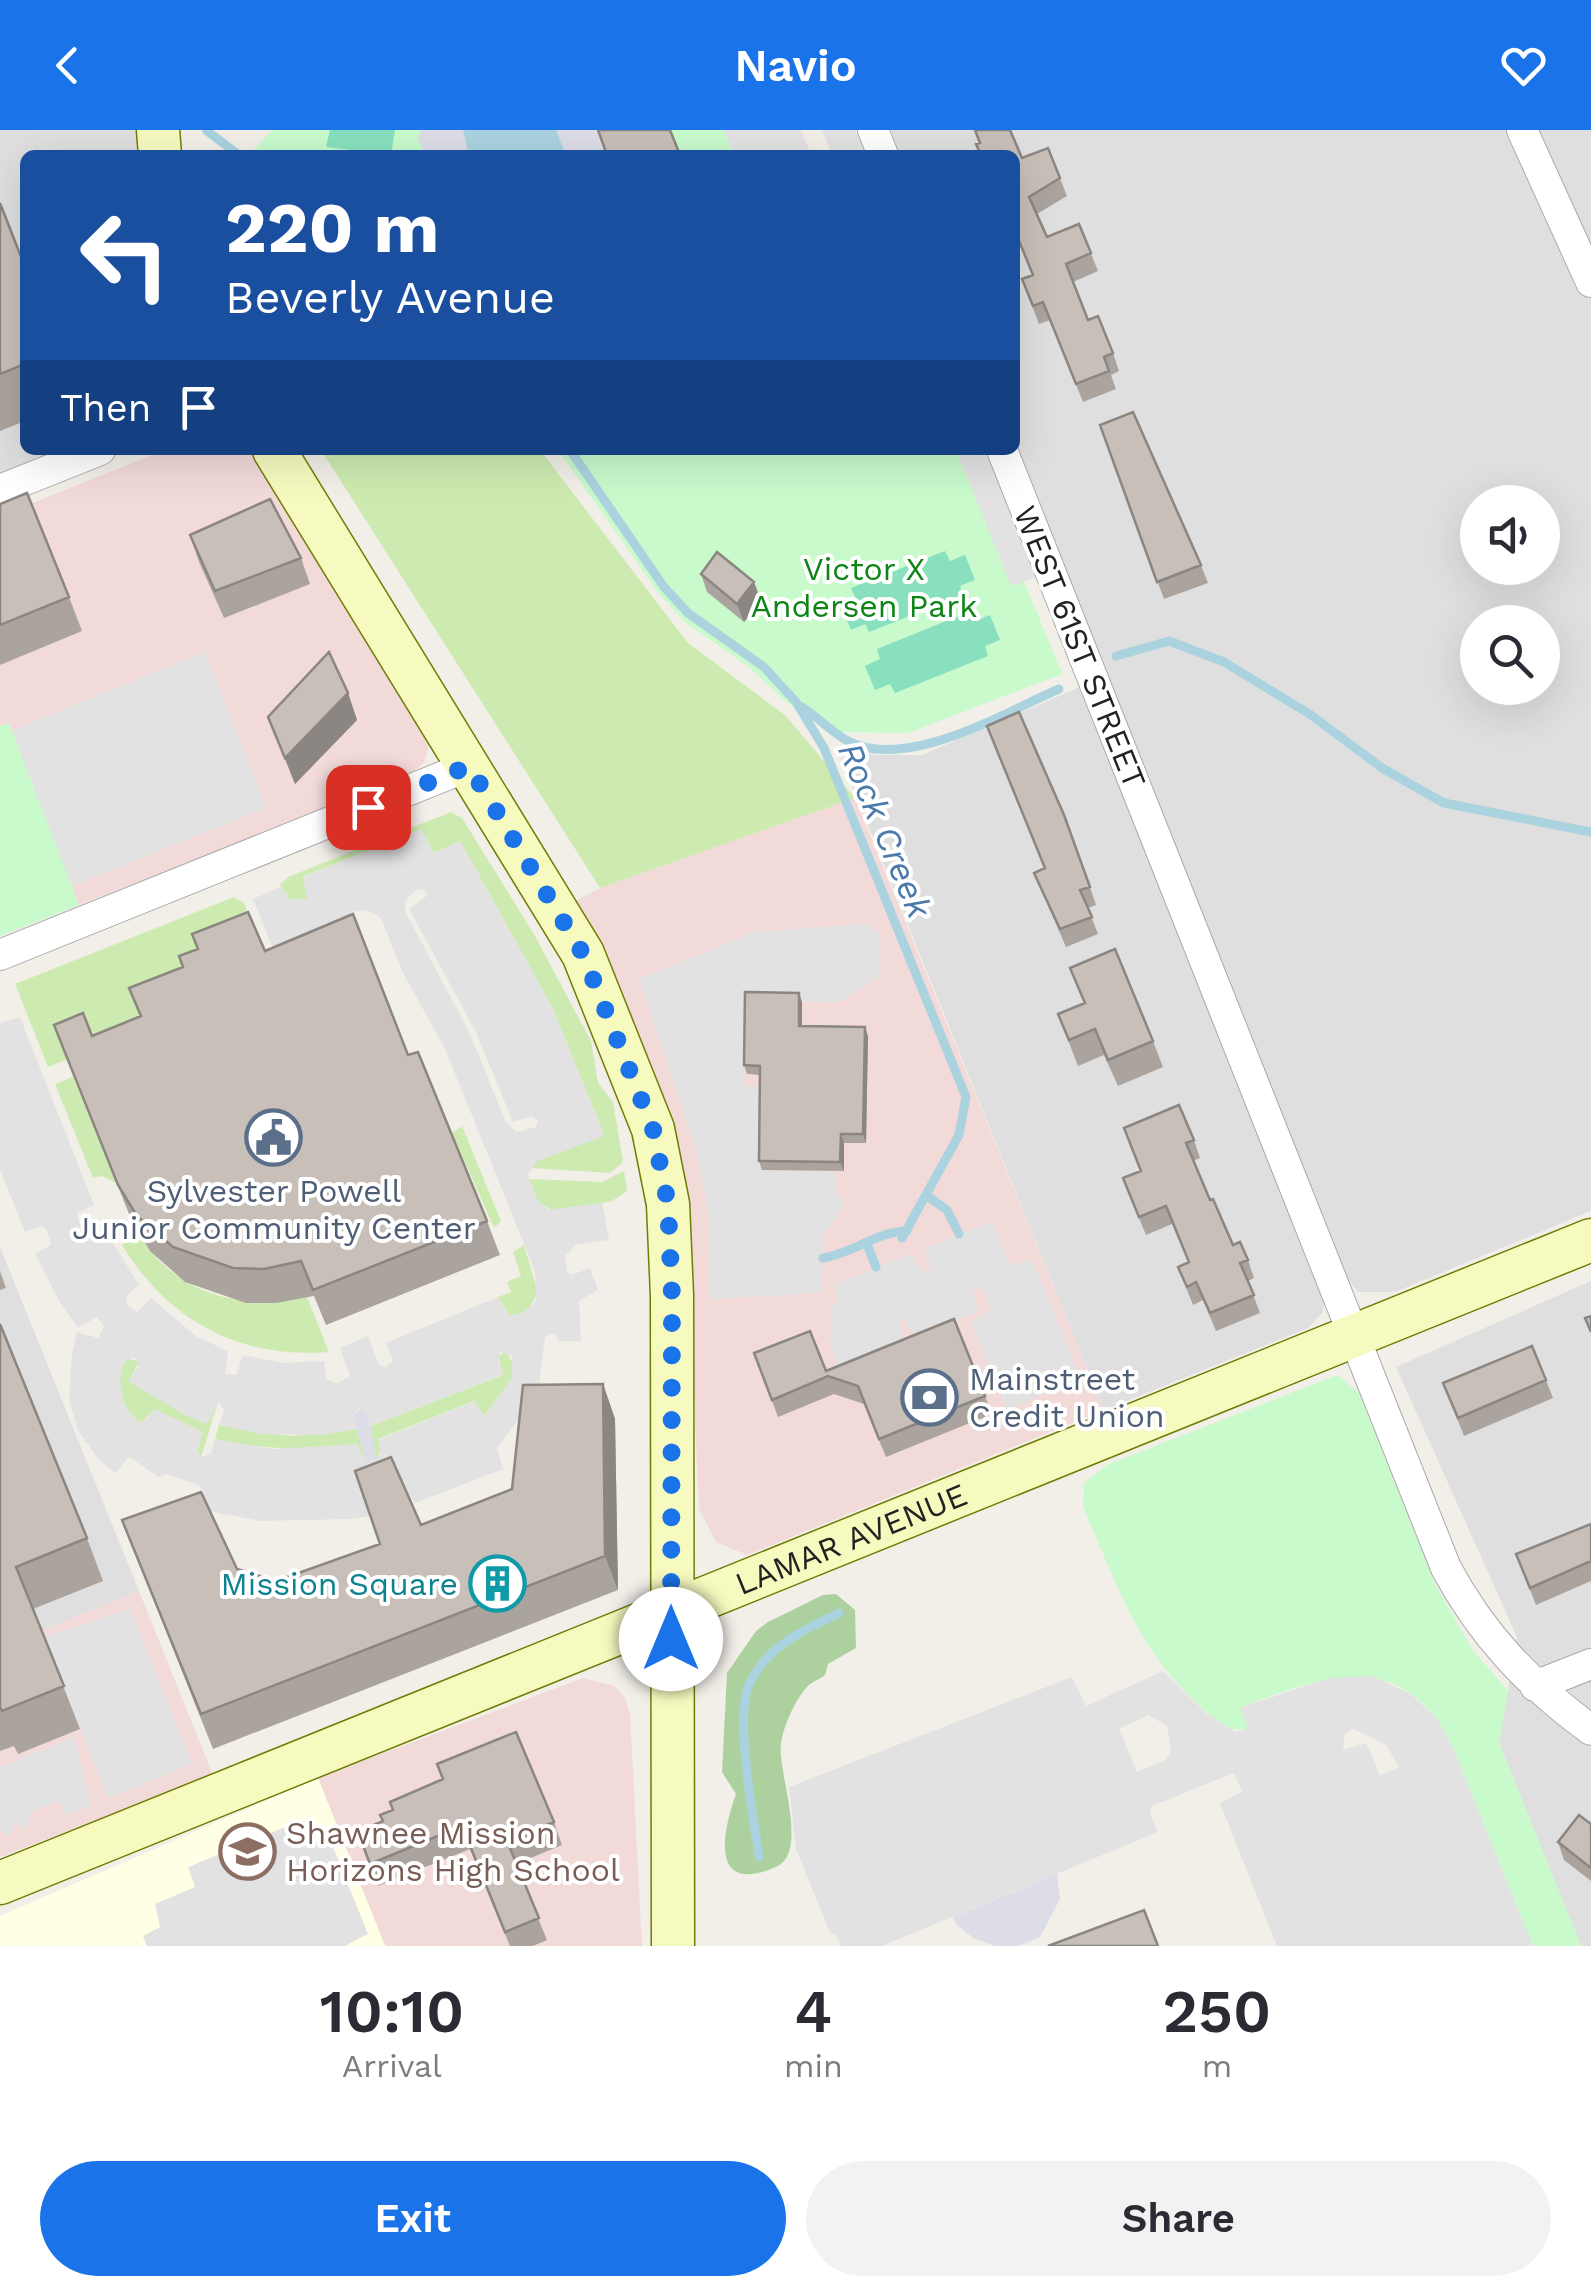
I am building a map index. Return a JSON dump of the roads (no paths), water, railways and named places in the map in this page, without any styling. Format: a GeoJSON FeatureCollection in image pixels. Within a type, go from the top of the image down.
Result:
{"type":"FeatureCollection","features":[{"type":"Feature","properties":{"kind":"street"},"geometry":{"type":"LineString","coordinates":[[1522,130],[1591,282]]}},
{"type":"Feature","properties":{"kind":"street"},"geometry":{"type":"LineString","coordinates":[[0,490],[88,455]]}},
{"type":"Feature","properties":{"kind":"street"},"geometry":{"type":"LineString","coordinates":[[277,455],[583,954],[653,1129],[668,1204],[672,1296],[673,1946]]}},
{"type":"Feature","properties":{"kind":"street","name":"WEST 61ST STREET"},"geometry":{"type":"LineString","coordinates":[[1004,455],[1353,1336]]}},
{"type":"Feature","properties":{"kind":"street"},"geometry":{"type":"LineString","coordinates":[[0,955],[469,766]]}},
{"type":"Feature","properties":{"kind":"street","name":"LAMAR AVENUE"},"geometry":{"type":"LineString","coordinates":[[0,1883],[1591,1240]]}},
{"type":"Feature","properties":{"kind":"street"},"geometry":{"type":"LineString","coordinates":[[1353,1336],[1446,1568],[1484,1633],[1535,1686],[1591,1730]]}},
{"type":"Feature","properties":{"kind":"street"},"geometry":{"type":"LineString","coordinates":[[1535,1686],[1591,1664]]}},
{"type":"Feature","properties":{"kind":"water"},"geometry":{"type":"Polygon","coordinates":[[[463,130],[556,130],[564,150],[468,150],[463,130]]]}},
{"type":"Feature","properties":{"kind":"waterway","name":"Rock Creek"},"geometry":{"type":"LineString","coordinates":[[207,131],[232,150]]}},
{"type":"Feature","properties":{"kind":"waterway","name":"Rock Creek"},"geometry":{"type":"LineString","coordinates":[[573,455],[664,587],[688,613],[764,667],[796,702],[824,748],[966,1097],[959,1135],[902,1238]]}},
{"type":"Feature","properties":{"kind":"waterway"},"geometry":{"type":"LineString","coordinates":[[1116,656],[1169,641],[1224,662],[1311,715],[1382,768],[1444,803],[1591,832]]}},
{"type":"Feature","properties":{"kind":"waterway"},"geometry":{"type":"LineString","coordinates":[[802,707],[846,740],[870,748],[896,749],[954,736],[1059,689]]}},
{"type":"Feature","properties":{"kind":"waterway"},"geometry":{"type":"LineString","coordinates":[[926,1195],[947,1210],[959,1234]]}},
{"type":"Feature","properties":{"kind":"waterway"},"geometry":{"type":"LineString","coordinates":[[823,1258],[907,1231]]}},
{"type":"Feature","properties":{"kind":"waterway"},"geometry":{"type":"LineString","coordinates":[[867,1244],[876,1267]]}},
{"type":"Feature","properties":{"kind":"waterway","name":"Rock Creek"},"geometry":{"type":"LineString","coordinates":[[759,1857],[744,1744],[749,1685],[776,1650],[839,1613]]}},
{"type":"Feature","properties":{"kind":"place","name":"Sylvester Powell Junior Community Center"},"geometry":{"type":"Point","coordinates":[274,1137]}},
{"type":"Feature","properties":{"kind":"place","name":"Mainstreet Credit Union"},"geometry":{"type":"Point","coordinates":[930,1397]}},
{"type":"Feature","properties":{"kind":"place","name":"Mission Square"},"geometry":{"type":"Point","coordinates":[497,1584]}},
{"type":"Feature","properties":{"kind":"place","name":"Shawnee Mission Horizons High School"},"geometry":{"type":"Point","coordinates":[247,1851]}},
{"type":"Feature","properties":{"kind":"park label","name":"Victor X Andersen Park"},"geometry":{"type":"Point","coordinates":[864,588]}}]}
